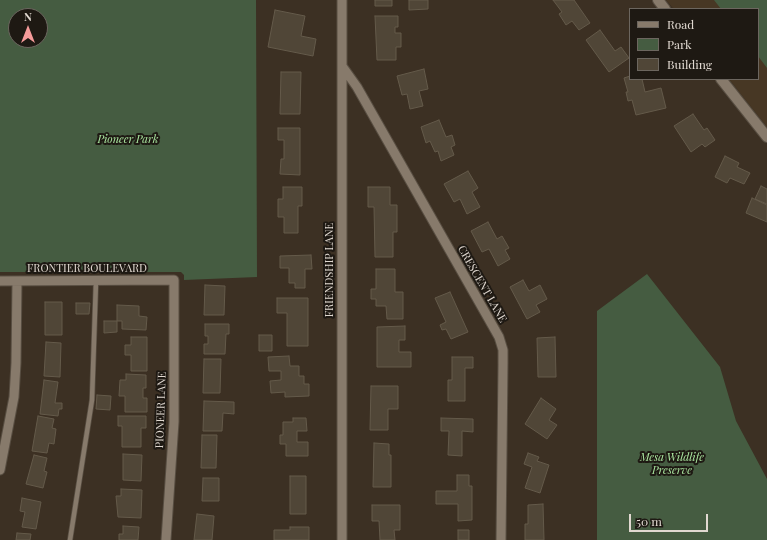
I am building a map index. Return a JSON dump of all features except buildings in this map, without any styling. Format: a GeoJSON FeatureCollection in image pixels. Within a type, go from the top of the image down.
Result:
{"type":"FeatureCollection","features":[{"type":"Feature","properties":{"kind":"main road"},"geometry":{"type":"LineString","coordinates":[[658,0],[664,8]]}},
{"type":"Feature","properties":{"kind":"main road"},"geometry":{"type":"LineString","coordinates":[[721,80],[767,138]]}},
{"type":"Feature","properties":{"kind":"street","name":"FRIENDSHIP LANE"},"geometry":{"type":"LineString","coordinates":[[342,0],[342,540]]}},
{"type":"Feature","properties":{"kind":"street","name":"CRESCENT LANE"},"geometry":{"type":"LineString","coordinates":[[342,66],[357,87],[499,337],[503,350],[502,540]]}},
{"type":"Feature","properties":{"kind":"street","name":"FRONTIER BOULEVARD"},"geometry":{"type":"LineString","coordinates":[[0,281],[174,280]]}},
{"type":"Feature","properties":{"kind":"street","name":"PIONEER LANE"},"geometry":{"type":"LineString","coordinates":[[166,540],[174,422],[174,280]]}},
{"type":"Feature","properties":{"kind":"street"},"geometry":{"type":"LineString","coordinates":[[0,470],[14,397],[17,281]]}},
{"type":"Feature","properties":{"kind":"lane"},"geometry":{"type":"LineString","coordinates":[[70,540],[92,400],[96,281]]}},
{"type":"Feature","properties":{"kind":"shaded area"},"geometry":{"type":"Polygon","coordinates":[[[666,0],[767,0],[767,127],[730,80],[759,80],[759,8],[673,8],[666,0]]]}},
{"type":"Feature","properties":{"kind":"green space","name":"Pioneer Park"},"geometry":{"type":"Polygon","coordinates":[[[0,0],[256,0],[257,277],[184,280],[184,275],[181,272],[0,272],[0,0]]]}},
{"type":"Feature","properties":{"kind":"green space"},"geometry":{"type":"Polygon","coordinates":[[[714,0],[767,0],[767,68],[759,57],[759,8],[720,8],[714,0]]]}},
{"type":"Feature","properties":{"kind":"green space","name":"Mesa Wildlife Preserve"},"geometry":{"type":"Polygon","coordinates":[[[647,274],[720,367],[736,421],[767,479],[767,540],[597,540],[597,311],[647,274]]]}}]}
